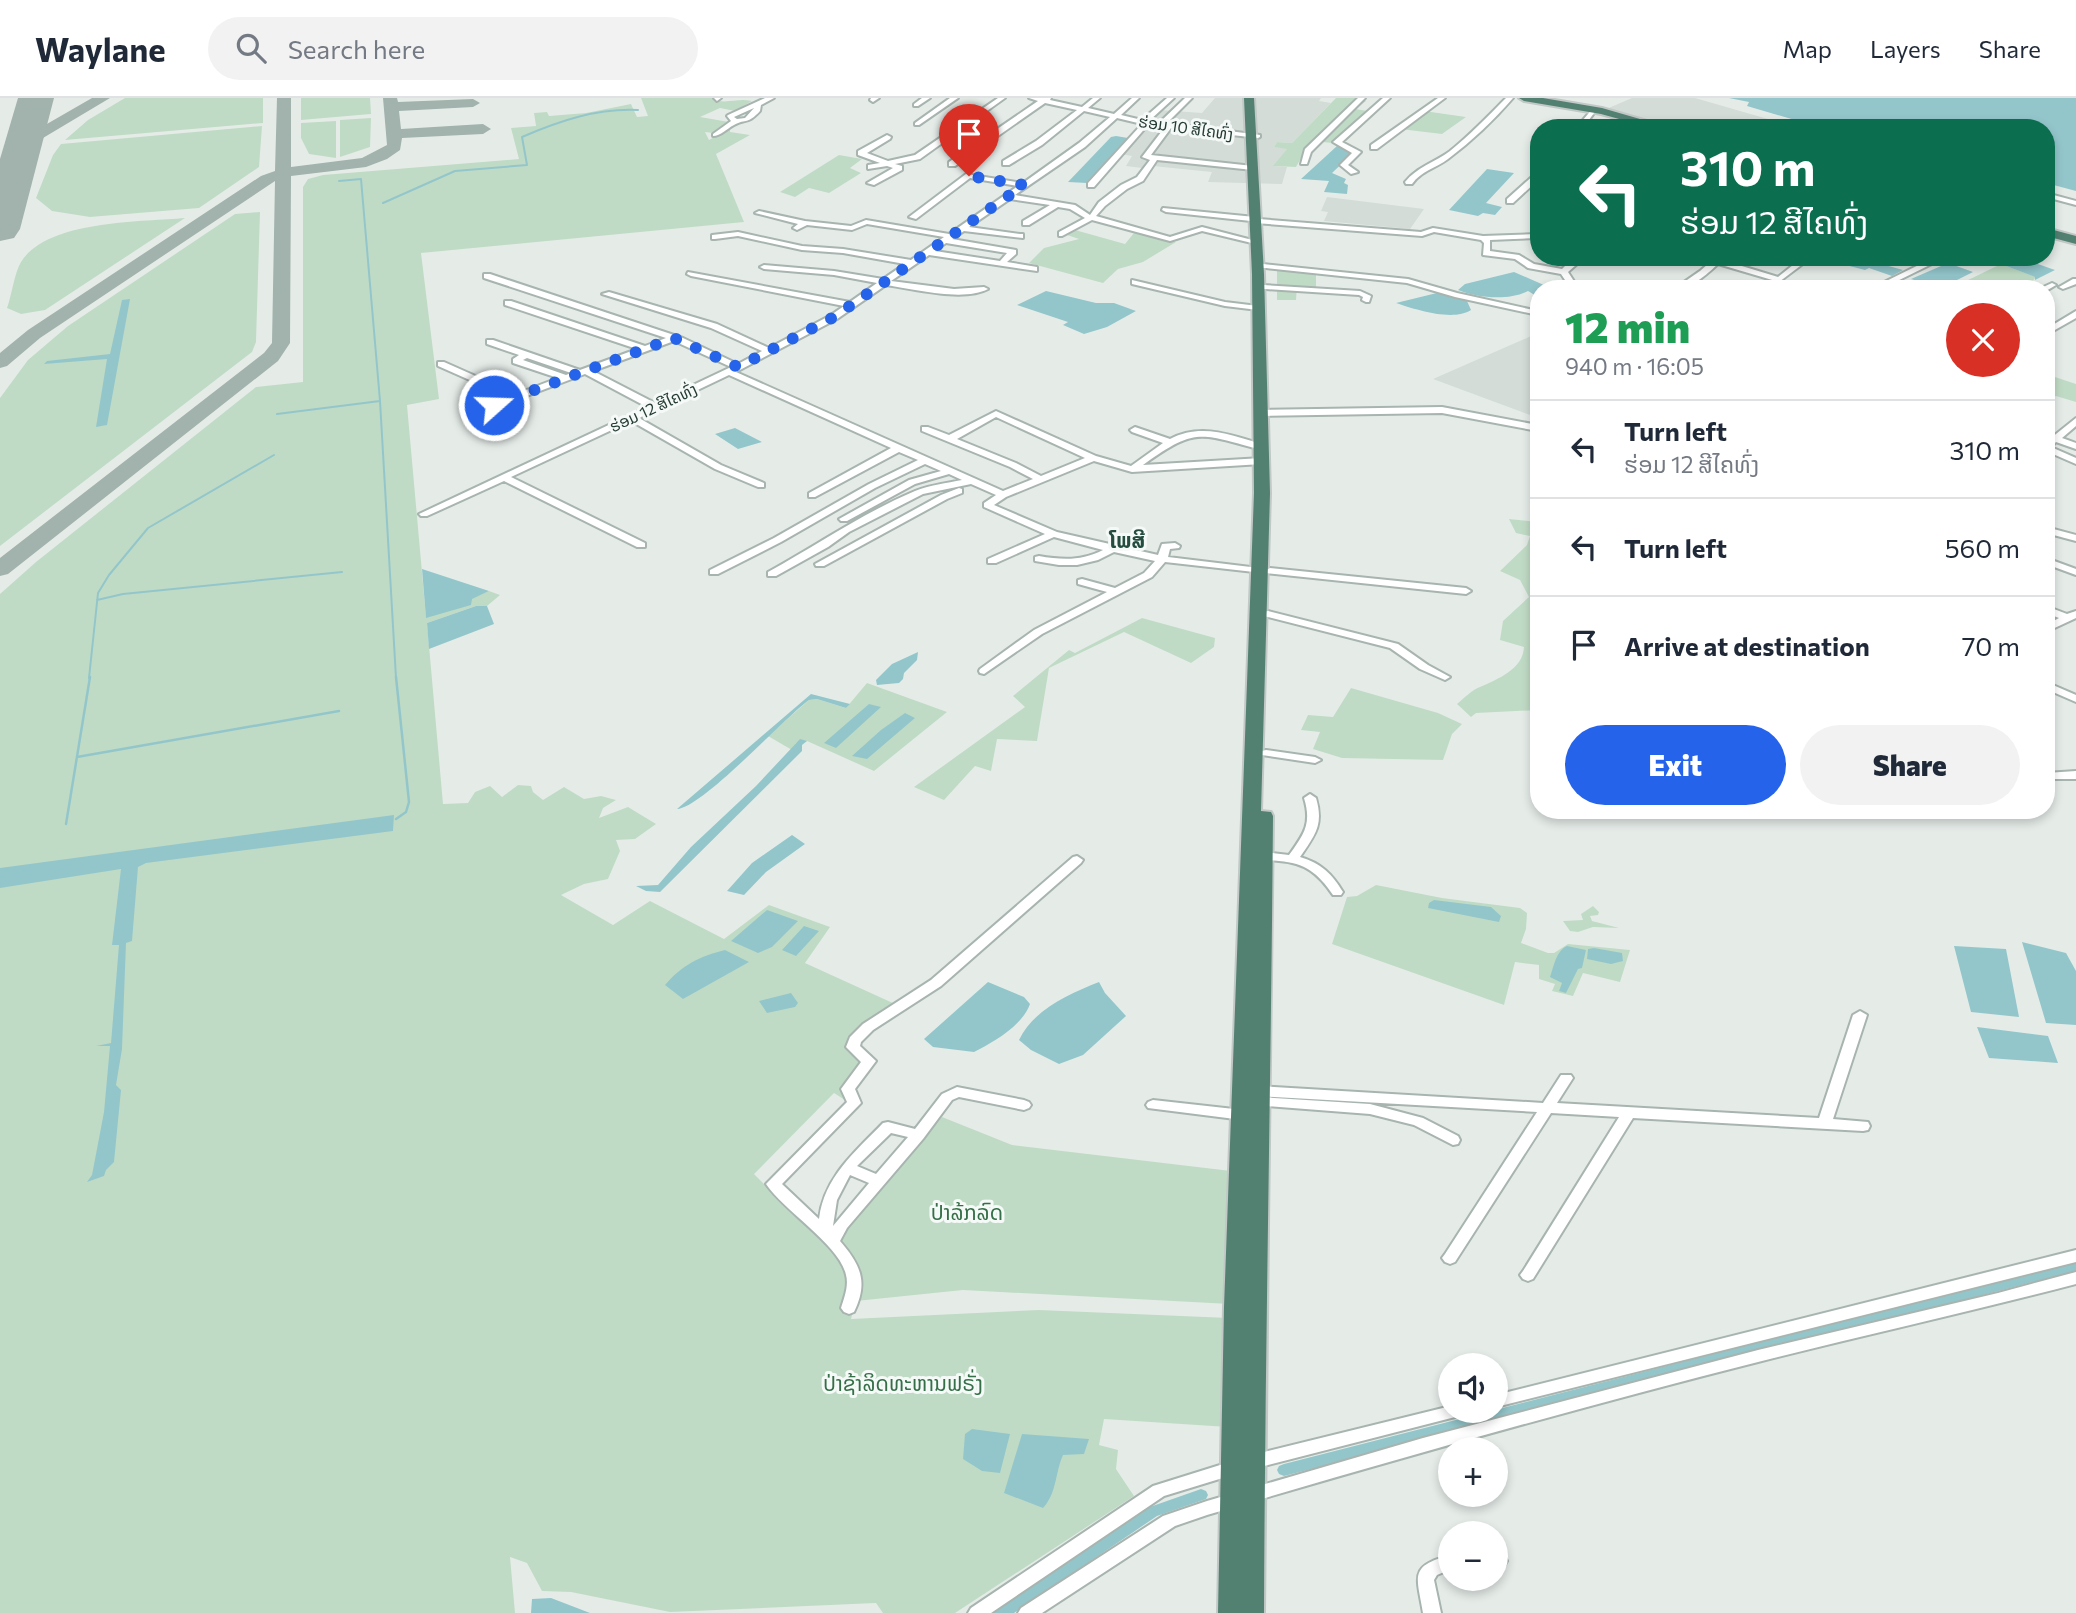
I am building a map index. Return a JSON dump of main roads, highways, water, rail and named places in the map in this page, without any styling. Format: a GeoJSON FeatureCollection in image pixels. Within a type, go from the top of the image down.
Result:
{"type":"FeatureCollection","features":[{"type":"Feature","properties":{"kind":"highway"},"geometry":{"type":"LineString","coordinates":[[1249,98],[1254,136],[1258,308],[1266,413],[1262,454],[1265,541]]}},
{"type":"Feature","properties":{"kind":"highway"},"geometry":{"type":"LineString","coordinates":[[1244,1464],[1236,1307],[1265,571],[1266,287],[1253,168],[1258,98]]}},
{"type":"Feature","properties":{"kind":"highway"},"geometry":{"type":"LineString","coordinates":[[1524,98],[1557,100],[1631,119]]}},
{"type":"Feature","properties":{"kind":"highway"},"geometry":{"type":"LineString","coordinates":[[2055,234],[2076,240]]}},
{"type":"Feature","properties":{"kind":"highway"},"geometry":{"type":"LineString","coordinates":[[1231,1613],[1243,1497],[1259,1097],[1268,614],[1265,571]]}},
{"type":"Feature","properties":{"kind":"highway"},"geometry":{"type":"LineString","coordinates":[[1243,1497],[1257,1611]]}},
{"type":"Feature","properties":{"kind":"water"},"geometry":{"type":"Polygon","coordinates":[[[1729,98],[2076,98],[2076,191],[2055,185],[2055,119],[1791,119],[1747,106],[1749,102],[1729,98]]]}},
{"type":"Feature","properties":{"kind":"water"},"geometry":{"type":"Polygon","coordinates":[[[1111,137],[1128,138],[1087,183],[1068,182],[1111,137]]]}},
{"type":"Feature","properties":{"kind":"water"},"geometry":{"type":"Polygon","coordinates":[[[1337,146],[1353,153],[1332,173],[1346,179],[1344,183],[1348,185],[1347,194],[1324,192],[1329,181],[1301,179],[1337,146]]]}},
{"type":"Feature","properties":{"kind":"water"},"geometry":{"type":"Polygon","coordinates":[[[1487,169],[1514,173],[1486,203],[1502,207],[1495,215],[1483,213],[1478,216],[1449,210],[1487,169]]]}},
{"type":"Feature","properties":{"kind":"water"},"geometry":{"type":"Polygon","coordinates":[[[1850,266],[1889,266],[1903,270],[1892,276],[1869,268],[1865,270],[1850,266]]]}},
{"type":"Feature","properties":{"kind":"water"},"geometry":{"type":"Polygon","coordinates":[[[1941,266],[1956,266],[1973,272],[1957,280],[1911,279],[1941,266]]]}},
{"type":"Feature","properties":{"kind":"water"},"geometry":{"type":"Polygon","coordinates":[[[2006,266],[2043,266],[2055,270],[2035,280],[2035,277],[2006,266]]]}},
{"type":"Feature","properties":{"kind":"water"},"geometry":{"type":"Polygon","coordinates":[[[1514,272],[1532,280],[1530,280],[1530,292],[1512,296],[1474,295],[1458,290],[1465,284],[1514,272]]]}},
{"type":"Feature","properties":{"kind":"water"},"geometry":{"type":"Polygon","coordinates":[[[1046,291],[1096,303],[1114,303],[1136,311],[1107,327],[1084,334],[1063,325],[1068,322],[1017,305],[1046,291]]]}},
{"type":"Feature","properties":{"kind":"water"},"geometry":{"type":"Polygon","coordinates":[[[1441,292],[1467,301],[1471,310],[1444,315],[1396,303],[1441,292]]]}},
{"type":"Feature","properties":{"kind":"water"},"geometry":{"type":"Polygon","coordinates":[[[130,299],[107,425],[96,427],[107,359],[44,364],[47,361],[110,354],[122,300],[130,299]]]}},
{"type":"Feature","properties":{"kind":"water"},"geometry":{"type":"Polygon","coordinates":[[[735,428],[762,442],[738,449],[715,434],[735,428]]]}},
{"type":"Feature","properties":{"kind":"water"},"geometry":{"type":"Polygon","coordinates":[[[422,569],[489,591],[472,599],[471,605],[426,618],[422,569]]]}},
{"type":"Feature","properties":{"kind":"water"},"geometry":{"type":"Polygon","coordinates":[[[476,606],[487,606],[494,624],[429,649],[427,623],[476,606]]]}},
{"type":"Feature","properties":{"kind":"water"},"geometry":{"type":"Polygon","coordinates":[[[918,652],[917,660],[904,673],[899,683],[877,685],[876,680],[892,664],[918,652]]]}},
{"type":"Feature","properties":{"kind":"water"},"geometry":{"type":"Polygon","coordinates":[[[811,694],[850,704],[846,708],[817,699],[809,700],[723,779],[689,805],[677,809],[811,694]]]}},
{"type":"Feature","properties":{"kind":"water"},"geometry":{"type":"Polygon","coordinates":[[[869,704],[881,707],[836,748],[824,743],[869,704]]]}},
{"type":"Feature","properties":{"kind":"water"},"geometry":{"type":"Polygon","coordinates":[[[905,713],[915,718],[867,759],[852,756],[881,730],[905,713]]]}},
{"type":"Feature","properties":{"kind":"water"},"geometry":{"type":"Polygon","coordinates":[[[800,739],[807,741],[802,745],[802,751],[660,892],[646,891],[636,886],[658,885],[691,847],[756,786],[800,739]]]}},
{"type":"Feature","properties":{"kind":"water"},"geometry":{"type":"Polygon","coordinates":[[[394,815],[393,831],[146,863],[138,867],[132,941],[126,943],[122,1049],[116,1085],[121,1090],[114,1162],[104,1176],[87,1182],[92,1175],[104,1112],[110,1046],[96,1046],[111,1043],[119,945],[112,945],[121,869],[0,888],[0,868],[394,815]]]}},
{"type":"Feature","properties":{"kind":"water"},"geometry":{"type":"Polygon","coordinates":[[[792,835],[805,844],[766,872],[744,895],[727,891],[752,863],[792,835]]]}},
{"type":"Feature","properties":{"kind":"water"},"geometry":{"type":"Polygon","coordinates":[[[1434,900],[1491,907],[1501,916],[1499,922],[1428,908],[1429,903],[1434,900]]]}},
{"type":"Feature","properties":{"kind":"water"},"geometry":{"type":"Polygon","coordinates":[[[767,910],[798,921],[772,947],[758,953],[731,941],[767,910]]]}},
{"type":"Feature","properties":{"kind":"water"},"geometry":{"type":"Polygon","coordinates":[[[804,926],[819,931],[796,956],[782,950],[804,926]]]}},
{"type":"Feature","properties":{"kind":"water"},"geometry":{"type":"Polygon","coordinates":[[[2022,942],[2066,953],[2076,971],[2076,1025],[2046,1023],[2022,942]]]}},
{"type":"Feature","properties":{"kind":"water"},"geometry":{"type":"Polygon","coordinates":[[[1567,946],[1586,950],[1582,968],[1578,969],[1566,993],[1559,991],[1562,983],[1550,977],[1558,955],[1567,946]]]}},
{"type":"Feature","properties":{"kind":"water"},"geometry":{"type":"Polygon","coordinates":[[[1954,946],[2006,949],[2019,1017],[1971,1012],[1954,946]]]}},
{"type":"Feature","properties":{"kind":"water"},"geometry":{"type":"Polygon","coordinates":[[[1588,949],[1622,953],[1623,961],[1611,964],[1587,959],[1588,949]]]}},
{"type":"Feature","properties":{"kind":"water"},"geometry":{"type":"Polygon","coordinates":[[[725,950],[749,962],[683,999],[665,985],[692,962],[725,950]]]}},
{"type":"Feature","properties":{"kind":"water"},"geometry":{"type":"Polygon","coordinates":[[[988,982],[1024,997],[1030,1004],[1014,1026],[974,1052],[933,1047],[924,1039],[988,982]]]}},
{"type":"Feature","properties":{"kind":"water"},"geometry":{"type":"Polygon","coordinates":[[[1099,982],[1105,993],[1126,1016],[1083,1055],[1059,1064],[1031,1050],[1019,1040],[1043,1011],[1064,997],[1099,982]]]}},
{"type":"Feature","properties":{"kind":"water"},"geometry":{"type":"Polygon","coordinates":[[[791,993],[798,1003],[795,1007],[767,1013],[759,1001],[791,993]]]}},
{"type":"Feature","properties":{"kind":"water"},"geometry":{"type":"Polygon","coordinates":[[[1977,1027],[2048,1036],[2058,1063],[1989,1058],[1977,1027]]]}},
{"type":"Feature","properties":{"kind":"water"},"geometry":{"type":"Polygon","coordinates":[[[972,1429],[1010,1434],[1000,1473],[982,1471],[963,1459],[965,1434],[972,1429]]]}},
{"type":"Feature","properties":{"kind":"water"},"geometry":{"type":"Polygon","coordinates":[[[1022,1434],[1089,1439],[1084,1454],[1063,1455],[1051,1496],[1043,1508],[1004,1493],[1022,1434]]]}},
{"type":"Feature","properties":{"kind":"water"},"geometry":{"type":"Polygon","coordinates":[[[551,1598],[590,1613],[531,1613],[532,1599],[551,1598]]]}},
{"type":"Feature","properties":{"kind":"waterway"},"geometry":{"type":"LineString","coordinates":[[383,203],[455,171],[527,165],[522,137],[550,126],[593,113],[638,110]]}},
{"type":"Feature","properties":{"kind":"waterway"},"geometry":{"type":"LineString","coordinates":[[339,181],[361,179],[380,401]]}},
{"type":"Feature","properties":{"kind":"waterway"},"geometry":{"type":"LineString","coordinates":[[277,414],[380,401]]}},
{"type":"Feature","properties":{"kind":"waterway"},"geometry":{"type":"LineString","coordinates":[[380,401],[396,678]]}},
{"type":"Feature","properties":{"kind":"waterway"},"geometry":{"type":"LineString","coordinates":[[97,600],[98,593],[109,575],[148,528],[274,455]]}},
{"type":"Feature","properties":{"kind":"waterway"},"geometry":{"type":"LineString","coordinates":[[97,600],[123,594],[342,572]]}},
{"type":"Feature","properties":{"kind":"waterway"},"geometry":{"type":"LineString","coordinates":[[89,678],[97,600]]}},
{"type":"Feature","properties":{"kind":"waterway"},"geometry":{"type":"LineString","coordinates":[[66,824],[90,677]]}},
{"type":"Feature","properties":{"kind":"waterway"},"geometry":{"type":"LineString","coordinates":[[396,677],[409,802],[406,812],[396,819]]}},
{"type":"Feature","properties":{"kind":"waterway"},"geometry":{"type":"LineString","coordinates":[[77,757],[339,711]]}},
{"type":"Feature","properties":{"kind":"waterway"},"geometry":{"type":"LineString","coordinates":[[1284,1470],[2076,1266]]}},
{"type":"Feature","properties":{"kind":"waterway"},"geometry":{"type":"LineString","coordinates":[[1002,1613],[1152,1512],[1201,1495]]}},
{"type":"Feature","properties":{"kind":"district","name":"ໂພສີ"},"geometry":{"type":"Point","coordinates":[1127,539]}},
{"type":"Feature","properties":{"kind":"park label","name":"ປ່າລ້ກລົດ"},"geometry":{"type":"Point","coordinates":[967,1211]}},
{"type":"Feature","properties":{"kind":"park label","name":"ປ່າຊ້າລິດທະຫານຟຣັ່ງ"},"geometry":{"type":"Point","coordinates":[903,1382]}}]}
